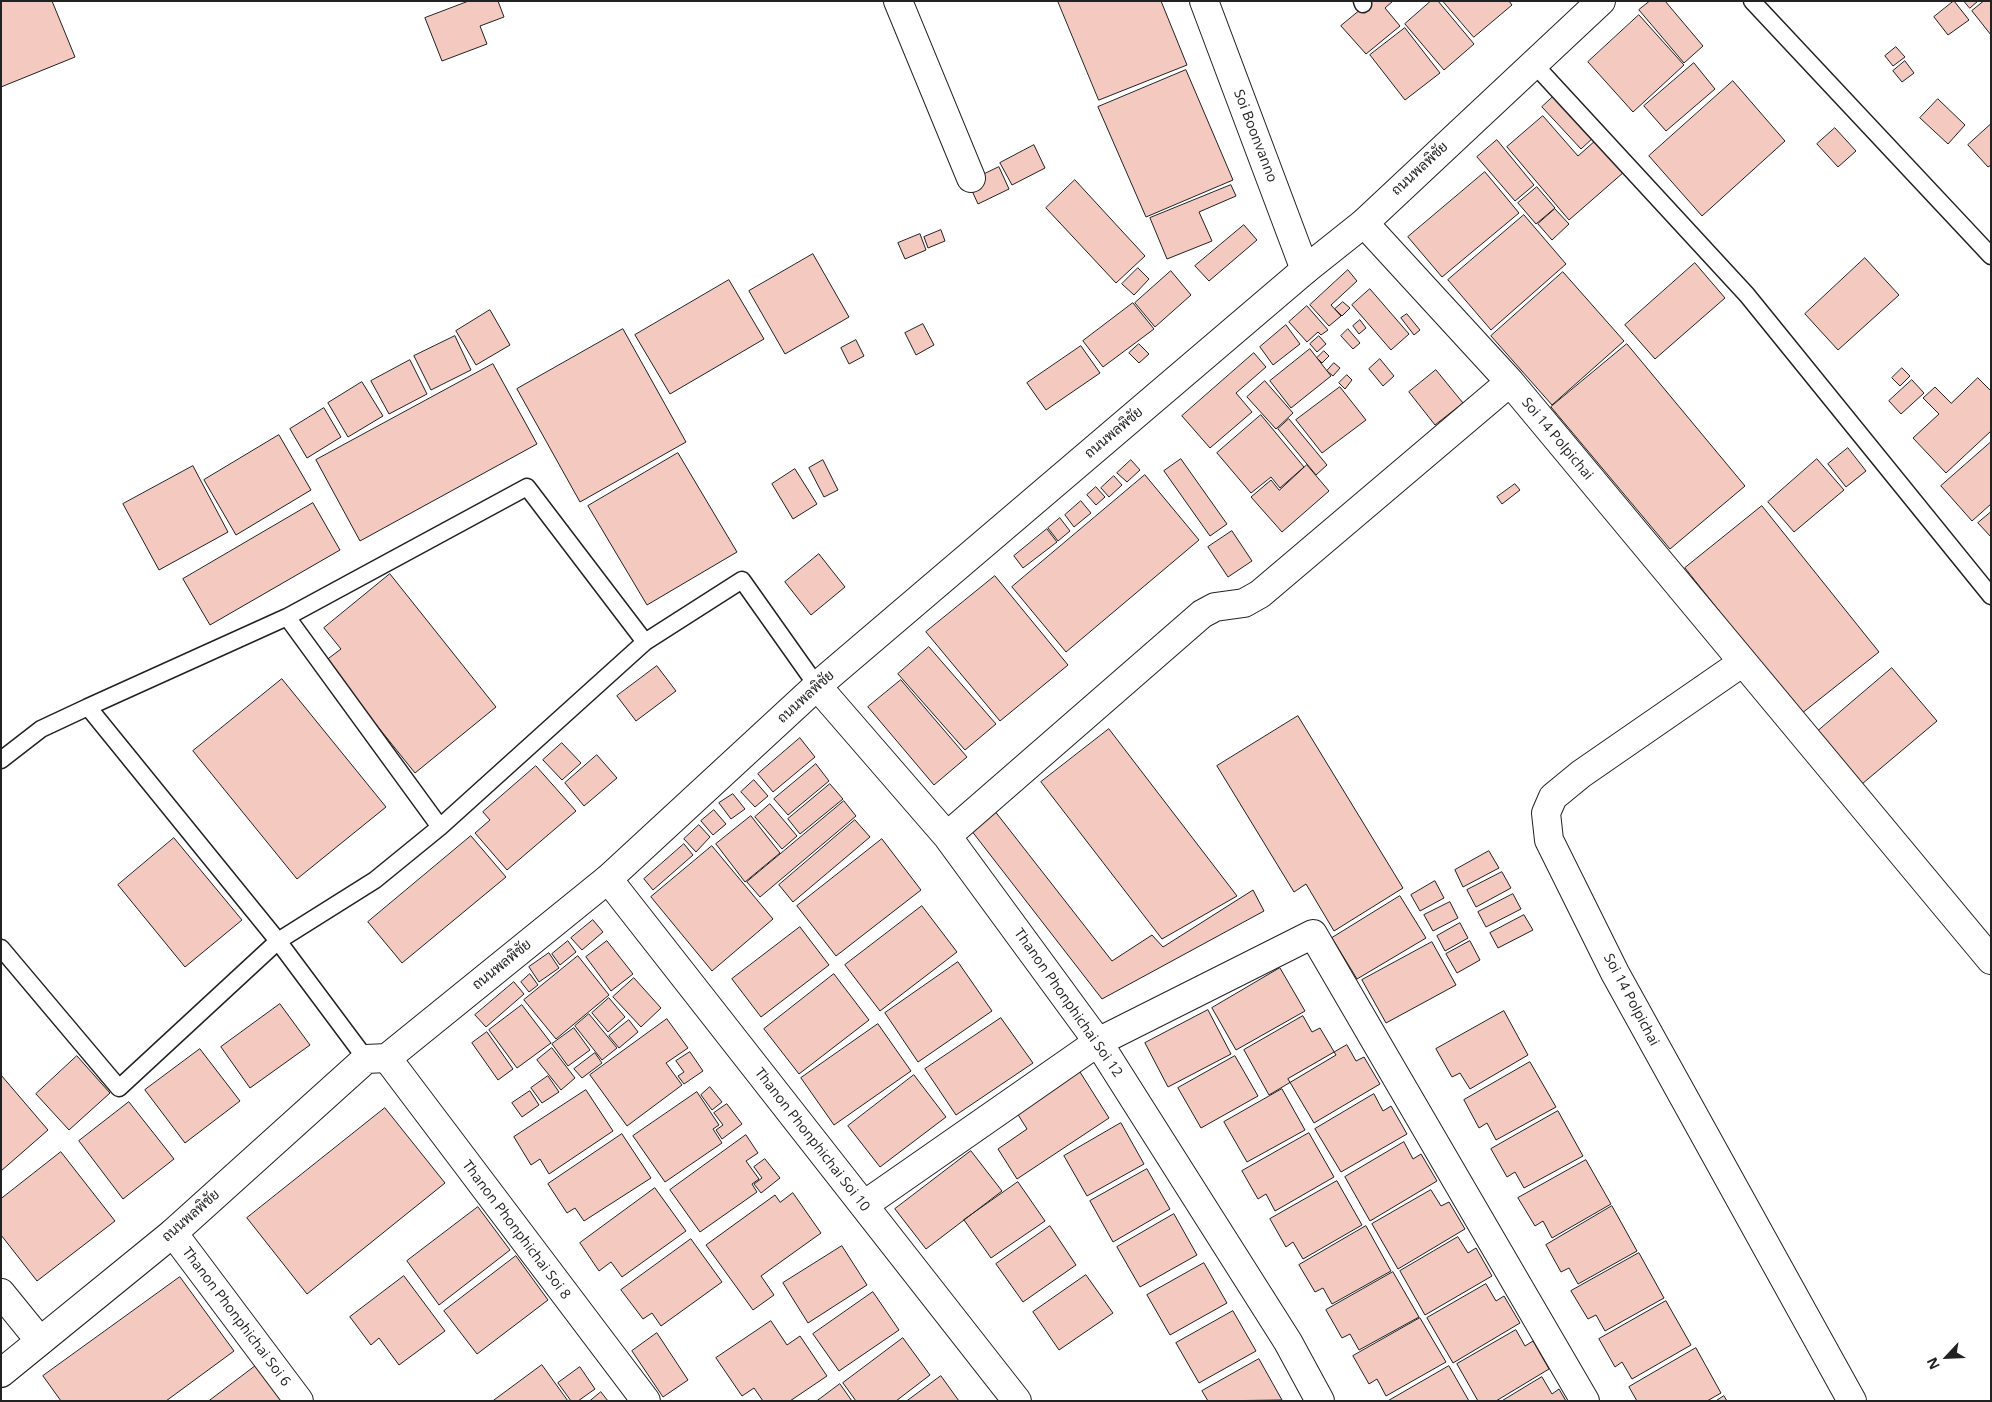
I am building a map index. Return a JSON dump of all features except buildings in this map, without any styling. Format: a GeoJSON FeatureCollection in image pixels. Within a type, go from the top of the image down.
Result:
{"type":"FeatureCollection","features":[{"type":"Feature","properties":{"kind":"street"},"geometry":{"type":"LineString","coordinates":[[898,1],[971,178]]}},
{"type":"Feature","properties":{"kind":"street","name":"Soi Boonvanno"},"geometry":{"type":"LineString","coordinates":[[1204,1],[1305,270]]}},
{"type":"Feature","properties":{"kind":"street","name":"ถนนพลพิชัย"},"geometry":{"type":"LineString","coordinates":[[1,1373],[173,1233],[376,1059],[608,879],[817,686],[1305,270],[1364,223],[1533,62],[1601,1]]}},
{"type":"Feature","properties":{"kind":"street","name":"Soi 14 Polpichai"},"geometry":{"type":"LineString","coordinates":[[1364,223],[1510,382],[1991,960]]}},
{"type":"Feature","properties":{"kind":"street"},"geometry":{"type":"LineString","coordinates":[[947,836],[1202,614],[1215,607],[1244,603],[1260,594],[1510,382]]}},
{"type":"Feature","properties":{"kind":"street","name":"Soi 14 Polpichai"},"geometry":{"type":"LineString","coordinates":[[1743,662],[1581,774],[1553,797],[1546,813],[1549,840],[1615,973],[1852,1401]]}},
{"type":"Feature","properties":{"kind":"street","name":"Thanon Phonphichai Soi 12"},"geometry":{"type":"LineString","coordinates":[[817,686],[947,836],[1098,1042],[1288,1342],[1320,1401]]}},
{"type":"Feature","properties":{"kind":"street","name":"Thanon Phonphichai Soi 10"},"geometry":{"type":"LineString","coordinates":[[608,879],[1017,1401]]}},
{"type":"Feature","properties":{"kind":"street"},"geometry":{"type":"LineString","coordinates":[[864,1205],[1098,1042],[1313,934],[1585,1401]]}},
{"type":"Feature","properties":{"kind":"street","name":"Thanon Phonphichai Soi 8"},"geometry":{"type":"LineString","coordinates":[[376,1059],[646,1401]]}},
{"type":"Feature","properties":{"kind":"street","name":"Thanon Phonphichai Soi 6"},"geometry":{"type":"LineString","coordinates":[[173,1233],[299,1401]]}},
{"type":"Feature","properties":{"kind":"street"},"geometry":{"type":"LineString","coordinates":[[1,1293],[40,1341]]}},
{"type":"Feature","properties":{"kind":"lane"},"geometry":{"type":"LineString","coordinates":[[1752,1],[1991,256]]}},
{"type":"Feature","properties":{"kind":"lane"},"geometry":{"type":"LineString","coordinates":[[1533,62],[1747,295],[1991,596]]}},
{"type":"Feature","properties":{"kind":"lane"},"geometry":{"type":"LineString","coordinates":[[1,760],[41,729],[287,618],[527,487],[645,642]]}},
{"type":"Feature","properties":{"kind":"lane"},"geometry":{"type":"LineString","coordinates":[[1,948],[119,1088],[278,941],[375,880],[440,827],[645,642],[742,580],[817,686]]}},
{"type":"Feature","properties":{"kind":"lane"},"geometry":{"type":"LineString","coordinates":[[287,618],[440,827]]}},
{"type":"Feature","properties":{"kind":"lane"},"geometry":{"type":"LineString","coordinates":[[88,707],[376,1059]]}}]}
